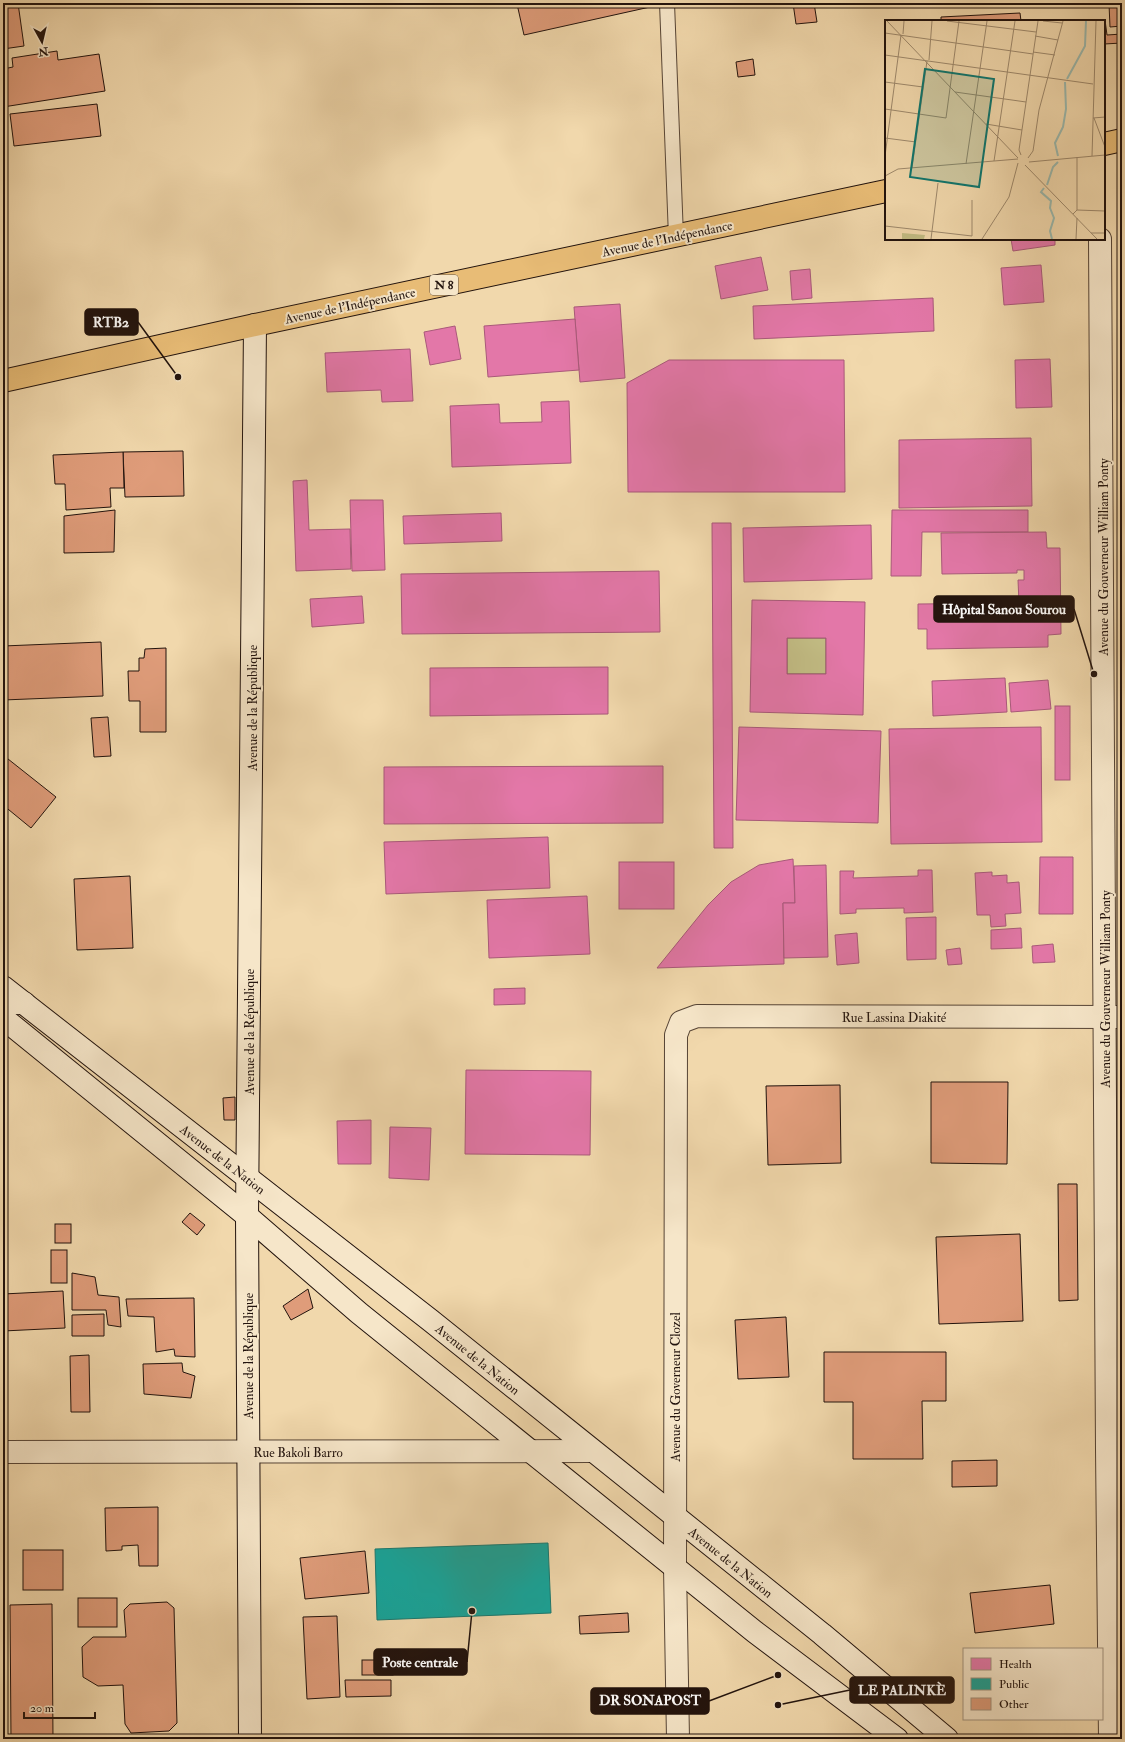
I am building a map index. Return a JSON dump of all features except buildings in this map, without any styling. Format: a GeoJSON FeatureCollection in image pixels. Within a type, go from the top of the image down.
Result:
{"type":"FeatureCollection","features":[{"type":"Feature","properties":{"kind":"highway"},"geometry":{"type":"LineString","coordinates":[[1105,144],[1122,140]]}},
{"type":"Feature","properties":{"kind":"highway","name":"Avenue de l'Indépendance"},"geometry":{"type":"LineString","coordinates":[[3,381],[255,325],[676,237],[885,191]]}},
{"type":"Feature","properties":{"kind":"street","name":"Avenue du Gouverneur William Ponty"},"geometry":{"type":"LineString","coordinates":[[1100,240],[1113,564],[1115,1449],[1110,1739]]}},
{"type":"Feature","properties":{"kind":"street","name":"Avenue de la République"},"geometry":{"type":"LineString","coordinates":[[250,1739],[247,1216],[255,325]]}},
{"type":"Feature","properties":{"kind":"street","name":"Avenue de la Nation"},"geometry":{"type":"LineString","coordinates":[[3,987],[13,1003],[248,1179],[430,1320],[822,1634],[947,1739]]}},
{"type":"Feature","properties":{"kind":"street","name":"Rue Lassina Diakité"},"geometry":{"type":"LineString","coordinates":[[676,1035],[682,1022],[697,1016],[1114,1017]]}},
{"type":"Feature","properties":{"kind":"street"},"geometry":{"type":"LineString","coordinates":[[3,1018],[247,1216],[359,1312],[755,1632],[897,1739]]}},
{"type":"Feature","properties":{"kind":"street","name":"Avenue du Governeur Clozel"},"geometry":{"type":"LineString","coordinates":[[676,1035],[675,1567],[678,1739]]}},
{"type":"Feature","properties":{"kind":"street","name":"Rue Bakoli Barro"},"geometry":{"type":"LineString","coordinates":[[3,1452],[592,1451]]}},
{"type":"Feature","properties":{"kind":"lane"},"geometry":{"type":"LineString","coordinates":[[667,3],[676,237]]}},
{"type":"Feature","properties":{"kind":"shaded area"},"geometry":{"type":"Polygon","coordinates":[[[787,638],[826,638],[826,674],[787,674],[787,638]]]}},
{"type":"Feature","properties":{"kind":"place","name":"RTB2"},"geometry":{"type":"Point","coordinates":[178,377]}},
{"type":"Feature","properties":{"kind":"place","name":"Hôpital Sanou Sourou"},"geometry":{"type":"Point","coordinates":[1094,674]}},
{"type":"Feature","properties":{"kind":"place","name":"Poste centrale"},"geometry":{"type":"Point","coordinates":[472,1611]}},
{"type":"Feature","properties":{"kind":"place","name":"DR SONAPOST"},"geometry":{"type":"Point","coordinates":[778,1675]}},
{"type":"Feature","properties":{"kind":"place","name":"LE PALINKÈ"},"geometry":{"type":"Point","coordinates":[778,1705]}}]}
